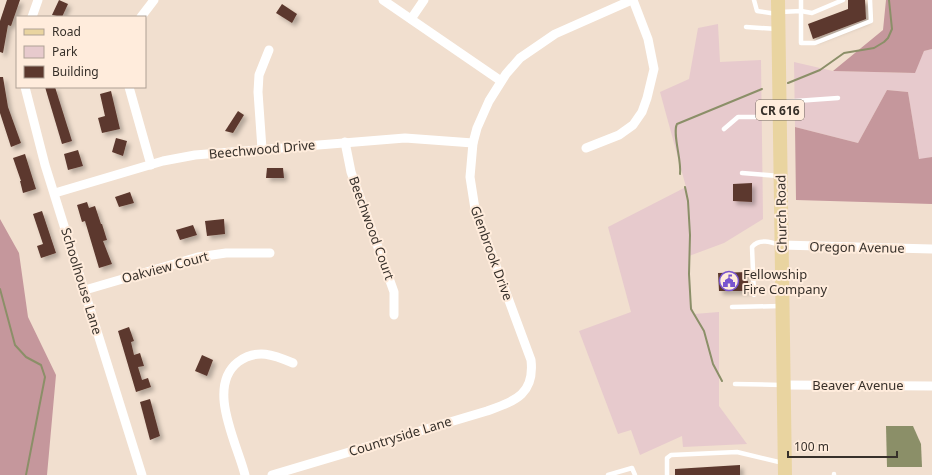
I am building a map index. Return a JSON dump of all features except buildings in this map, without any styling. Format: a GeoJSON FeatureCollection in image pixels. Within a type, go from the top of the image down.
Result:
{"type":"FeatureCollection","features":[{"type":"Feature","properties":{"kind":"main road","name":"Church Road"},"geometry":{"type":"LineString","coordinates":[[778,9],[784,469]]}},
{"type":"Feature","properties":{"kind":"street"},"geometry":{"type":"LineString","coordinates":[[32,16],[38,0]]}},
{"type":"Feature","properties":{"kind":"street"},"geometry":{"type":"LineString","coordinates":[[142,16],[154,0]]}},
{"type":"Feature","properties":{"kind":"street"},"geometry":{"type":"LineString","coordinates":[[383,0],[501,81]]}},
{"type":"Feature","properties":{"kind":"street"},"geometry":{"type":"LineString","coordinates":[[411,19],[424,0]]}},
{"type":"Feature","properties":{"kind":"street"},"geometry":{"type":"LineString","coordinates":[[586,148],[619,135],[633,125],[642,112],[647,98],[654,69],[648,39],[632,0]]}},
{"type":"Feature","properties":{"kind":"street","name":"Glenbrook Drive"},"geometry":{"type":"LineString","coordinates":[[525,391],[531,378],[531,360],[475,209],[470,172],[473,143],[485,110],[501,81],[520,58],[546,40],[632,0]]}},
{"type":"Feature","properties":{"kind":"street"},"geometry":{"type":"LineString","coordinates":[[262,149],[258,92],[259,76],[269,50]]}},
{"type":"Feature","properties":{"kind":"street","name":"Schoolhouse Lane"},"geometry":{"type":"LineString","coordinates":[[25,88],[45,164],[142,475]]}},
{"type":"Feature","properties":{"kind":"street"},"geometry":{"type":"LineString","coordinates":[[129,88],[151,165]]}},
{"type":"Feature","properties":{"kind":"street","name":"Beechwood Drive"},"geometry":{"type":"LineString","coordinates":[[55,193],[184,156],[405,138],[473,143]]}},
{"type":"Feature","properties":{"kind":"street","name":"Beechwood Court"},"geometry":{"type":"LineString","coordinates":[[346,142],[351,172],[394,292],[394,315]]}},
{"type":"Feature","properties":{"kind":"street","name":"Oregon Avenue"},"geometry":{"type":"LineString","coordinates":[[782,245],[932,249]]}},
{"type":"Feature","properties":{"kind":"street","name":"Oakview Court"},"geometry":{"type":"LineString","coordinates":[[85,290],[198,257],[226,253],[270,253]]}},
{"type":"Feature","properties":{"kind":"street"},"geometry":{"type":"LineString","coordinates":[[245,475],[224,403],[223,386],[226,378],[236,364],[251,355],[268,353],[293,363]]}},
{"type":"Feature","properties":{"kind":"street","name":"Beaver Avenue"},"geometry":{"type":"LineString","coordinates":[[783,385],[932,386]]}},
{"type":"Feature","properties":{"kind":"street","name":"Countryside Lane"},"geometry":{"type":"LineString","coordinates":[[272,475],[487,411],[510,402],[525,391]]}},
{"type":"Feature","properties":{"kind":"lane"},"geometry":{"type":"LineString","coordinates":[[754,0],[757,11],[778,9],[812,13],[843,0]]}},
{"type":"Feature","properties":{"kind":"lane"},"geometry":{"type":"LineString","coordinates":[[801,0],[801,43],[815,43],[871,21],[870,0]]}},
{"type":"Feature","properties":{"kind":"lane"},"geometry":{"type":"LineString","coordinates":[[746,27],[778,29]]}},
{"type":"Feature","properties":{"kind":"lane"},"geometry":{"type":"LineString","coordinates":[[780,102],[838,98]]}},
{"type":"Feature","properties":{"kind":"lane"},"geometry":{"type":"LineString","coordinates":[[724,129],[738,117],[780,117]]}},
{"type":"Feature","properties":{"kind":"lane"},"geometry":{"type":"LineString","coordinates":[[742,174],[780,176]]}},
{"type":"Feature","properties":{"kind":"lane"},"geometry":{"type":"LineString","coordinates":[[754,295],[752,247],[758,243],[766,241],[782,245]]}},
{"type":"Feature","properties":{"kind":"lane"},"geometry":{"type":"LineString","coordinates":[[732,307],[782,306]]}},
{"type":"Feature","properties":{"kind":"lane"},"geometry":{"type":"LineString","coordinates":[[735,384],[783,385]]}},
{"type":"Feature","properties":{"kind":"lane"},"geometry":{"type":"LineString","coordinates":[[667,475],[667,458],[671,455],[737,452],[784,469]]}},
{"type":"Feature","properties":{"kind":"lane"},"geometry":{"type":"LineString","coordinates":[[608,475],[632,468],[634,475]]}},
{"type":"Feature","properties":{"kind":"green space"},"geometry":{"type":"Polygon","coordinates":[[[718,24],[720,62],[761,60],[763,219],[724,243],[689,256],[691,303],[694,314],[719,312],[719,406],[747,444],[683,447],[682,436],[640,455],[631,430],[618,434],[579,331],[631,312],[608,227],[686,187],[660,92],[689,79],[698,28],[718,24]]]}},
{"type":"Feature","properties":{"kind":"green space"},"geometry":{"type":"Polygon","coordinates":[[[932,49],[932,157],[919,160],[908,92],[887,90],[858,143],[795,127],[794,62],[833,71],[914,73],[924,51],[932,49]]]}},
{"type":"Feature","properties":{"kind":"shaded area"},"geometry":{"type":"Polygon","coordinates":[[[886,0],[932,0],[932,49],[924,51],[915,73],[833,71],[883,30],[886,0]]]}},
{"type":"Feature","properties":{"kind":"shaded area"},"geometry":{"type":"Polygon","coordinates":[[[887,90],[908,92],[919,159],[932,157],[932,204],[796,200],[795,127],[858,143],[887,90]]]}},
{"type":"Feature","properties":{"kind":"shaded area"},"geometry":{"type":"Polygon","coordinates":[[[0,219],[19,253],[28,317],[56,375],[47,475],[0,475],[0,219]]]}},
{"type":"Feature","properties":{"kind":"shaded area"},"geometry":{"type":"Polygon","coordinates":[[[886,426],[913,426],[921,444],[922,467],[887,467],[886,426]]]}},
{"type":"Feature","properties":{"kind":"waterway"},"geometry":{"type":"LineString","coordinates":[[788,83],[820,70],[844,53],[874,48],[884,42],[888,38],[892,29],[889,0]]}},
{"type":"Feature","properties":{"kind":"waterway"},"geometry":{"type":"LineString","coordinates":[[680,174],[676,134],[677,124],[762,89]]}},
{"type":"Feature","properties":{"kind":"waterway"},"geometry":{"type":"LineString","coordinates":[[685,187],[688,201],[690,235],[689,274],[691,309],[704,331],[713,364],[722,381]]}},
{"type":"Feature","properties":{"kind":"waterway"},"geometry":{"type":"LineString","coordinates":[[0,289],[15,345],[26,357],[41,365],[45,377],[26,475]]}},
{"type":"Feature","properties":{"kind":"place","name":"Fellowship Fire Company"},"geometry":{"type":"Point","coordinates":[729,281]}}]}
